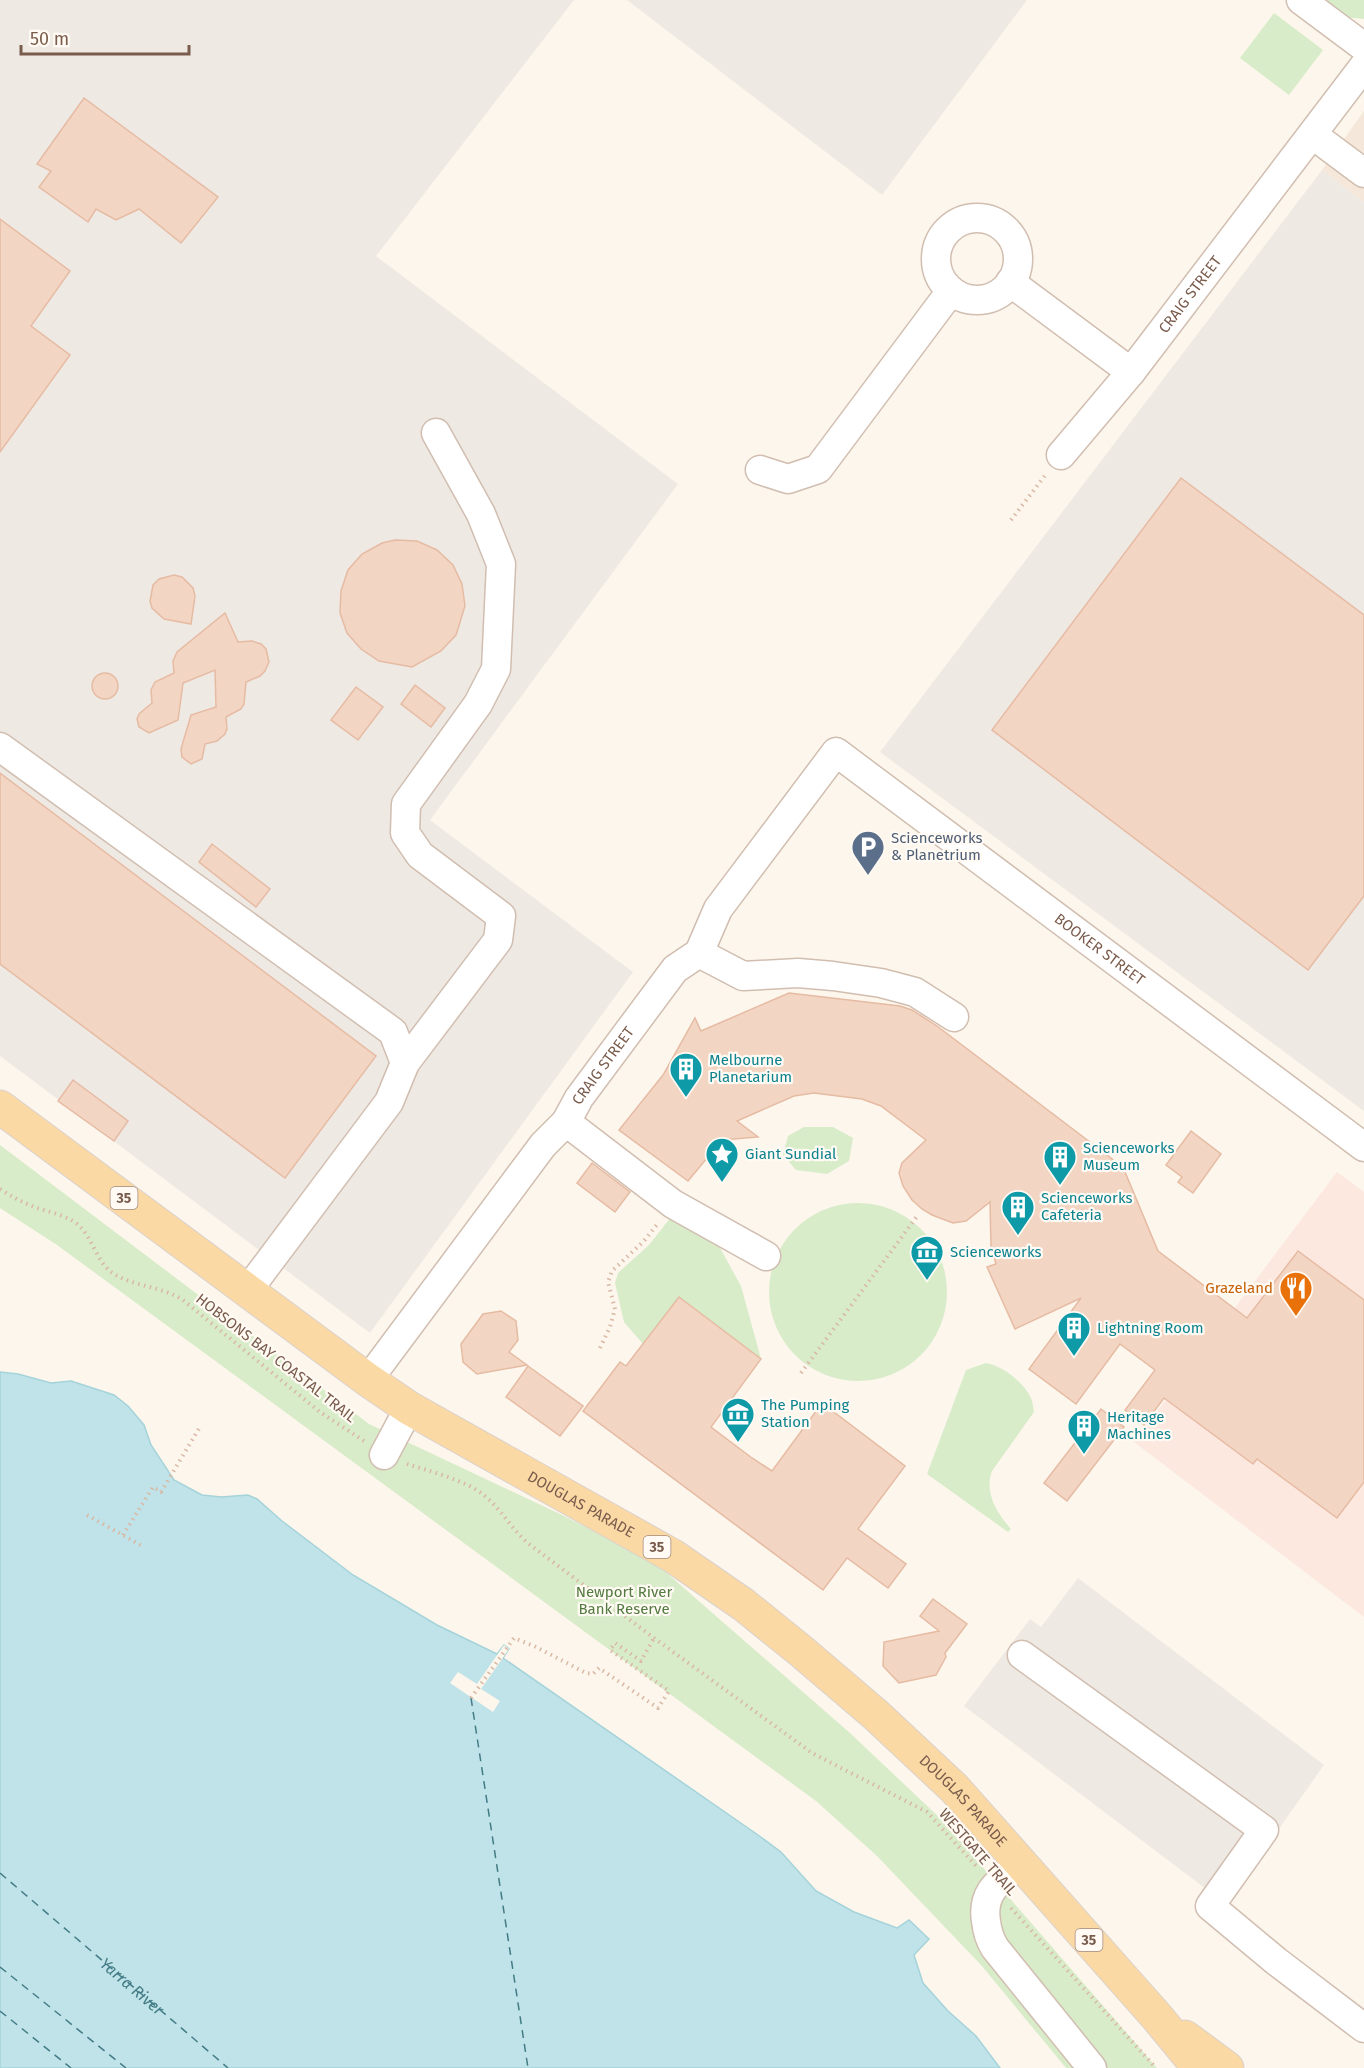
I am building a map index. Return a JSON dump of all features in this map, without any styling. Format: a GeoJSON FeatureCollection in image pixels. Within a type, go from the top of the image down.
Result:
{"type":"FeatureCollection","features":[{"type":"Feature","properties":{"kind":"main road","name":"DOUGLAS PARADE"},"geometry":{"type":"LineString","coordinates":[[0,1107],[409,1408],[673,1556],[744,1605],[876,1715],[954,1788],[1157,2017],[1199,2068]]}},
{"type":"Feature","properties":{"kind":"main road","name":"DOUGLAS PARADE"},"geometry":{"type":"LineString","coordinates":[[1157,2017],[1227,2068]]}},
{"type":"Feature","properties":{"kind":"street"},"geometry":{"type":"LineString","coordinates":[[1301,0],[1364,47]]}},
{"type":"Feature","properties":{"kind":"street","name":"CRAIG STREET"},"geometry":{"type":"LineString","coordinates":[[1062,455],[1131,372],[1364,66]]}},
{"type":"Feature","properties":{"kind":"street"},"geometry":{"type":"LineString","coordinates":[[1312,135],[1364,174]]}},
{"type":"Feature","properties":{"kind":"street"},"geometry":{"type":"LineString","coordinates":[[971,218],[985,218],[997,223],[1008,231],[1015,243],[1018,256],[1016,270],[1010,282],[1001,292],[989,298],[976,300],[951,291],[942,280],[937,268],[936,254],[939,241],[947,230],[958,222],[971,218]]}},
{"type":"Feature","properties":{"kind":"street"},"geometry":{"type":"LineString","coordinates":[[1010,282],[1131,372]]}},
{"type":"Feature","properties":{"kind":"street"},"geometry":{"type":"LineString","coordinates":[[760,470],[788,479],[818,469],[951,291]]}},
{"type":"Feature","properties":{"kind":"street"},"geometry":{"type":"LineString","coordinates":[[248,1290],[389,1102],[405,1064],[498,940],[501,916],[420,855],[405,833],[406,804],[478,704],[496,669],[501,564],[482,514],[436,433]]}},
{"type":"Feature","properties":{"kind":"street"},"geometry":{"type":"LineString","coordinates":[[0,747],[393,1032],[405,1064]]}},
{"type":"Feature","properties":{"kind":"street","name":"BOOKER STREET"},"geometry":{"type":"LineString","coordinates":[[699,953],[718,909],[836,752],[1364,1148]]}},
{"type":"Feature","properties":{"kind":"street"},"geometry":{"type":"LineString","coordinates":[[699,953],[743,976],[798,973],[881,983],[915,992],[954,1017]]}},
{"type":"Feature","properties":{"kind":"street","name":"CRAIG STREET"},"geometry":{"type":"LineString","coordinates":[[368,1380],[543,1145],[566,1122],[579,1098],[675,969],[699,953]]}},
{"type":"Feature","properties":{"kind":"street"},"geometry":{"type":"LineString","coordinates":[[566,1122],[673,1204],[766,1256]]}},
{"type":"Feature","properties":{"kind":"street"},"geometry":{"type":"LineString","coordinates":[[384,1455],[409,1408]]}},
{"type":"Feature","properties":{"kind":"street"},"geometry":{"type":"LineString","coordinates":[[1022,1655],[1264,1830],[1210,1906],[1364,2028]]}},
{"type":"Feature","properties":{"kind":"street"},"geometry":{"type":"LineString","coordinates":[[1021,1863],[994,1887],[985,1904],[992,1944],[1092,2068]]}},
{"type":"Feature","properties":{"kind":"path"},"geometry":{"type":"LineString","coordinates":[[1011,520],[1062,455]]}},
{"type":"Feature","properties":{"kind":"path","name":"HOBSONS BAY COASTAL TRAIL"},"geometry":{"type":"LineString","coordinates":[[0,1189],[20,1201],[64,1216],[77,1224],[88,1236],[111,1272],[183,1300],[320,1412],[384,1455],[481,1492],[522,1538],[654,1638]]}},
{"type":"Feature","properties":{"kind":"path"},"geometry":{"type":"LineString","coordinates":[[600,1348],[610,1328],[615,1309],[608,1282],[612,1271],[644,1241],[673,1204]]}},
{"type":"Feature","properties":{"kind":"path"},"geometry":{"type":"LineString","coordinates":[[801,1373],[918,1215]]}},
{"type":"Feature","properties":{"kind":"path"},"geometry":{"type":"LineString","coordinates":[[123,1535],[153,1487],[161,1492],[200,1427]]}},
{"type":"Feature","properties":{"kind":"path"},"geometry":{"type":"LineString","coordinates":[[87,1515],[144,1547]]}},
{"type":"Feature","properties":{"kind":"path"},"geometry":{"type":"LineString","coordinates":[[471,1698],[514,1638],[586,1673],[593,1674],[599,1668],[658,1708],[669,1691],[610,1650],[615,1643],[640,1661],[654,1638]]}},
{"type":"Feature","properties":{"kind":"path","name":"WESTGATE TRAIL"},"geometry":{"type":"LineString","coordinates":[[654,1638],[812,1752],[927,1812],[1028,1929],[1156,2068]]}},
{"type":"Feature","properties":{"kind":"shaded area"},"geometry":{"type":"Polygon","coordinates":[[[0,0],[574,0],[376,256],[678,484],[430,820],[633,972],[370,1333],[0,1056],[0,0]]]}},
{"type":"Feature","properties":{"kind":"shaded area"},"geometry":{"type":"Polygon","coordinates":[[[627,0],[1027,0],[882,195],[627,0]]]}},
{"type":"Feature","properties":{"kind":"shaded area"},"geometry":{"type":"Polygon","coordinates":[[[1364,111],[1364,202],[1322,170],[1364,111]]]}},
{"type":"Feature","properties":{"kind":"shaded area"},"geometry":{"type":"Polygon","coordinates":[[[1322,170],[1364,202],[1364,1111],[880,752],[1322,170]]]}},
{"type":"Feature","properties":{"kind":"shaded area","name":"Grazeland"},"geometry":{"type":"Polygon","coordinates":[[[1337,1172],[1364,1192],[1364,1617],[1134,1442],[1337,1172]]]}},
{"type":"Feature","properties":{"kind":"shaded area"},"geometry":{"type":"Polygon","coordinates":[[[1078,1578],[1324,1765],[1226,1904],[964,1706],[1030,1619],[1041,1627],[1078,1578]]]}},
{"type":"Feature","properties":{"kind":"green space"},"geometry":{"type":"Polygon","coordinates":[[[1325,0],[1364,0],[1364,19],[1343,17],[1325,0]]]}},
{"type":"Feature","properties":{"kind":"green space"},"geometry":{"type":"Polygon","coordinates":[[[1274,13],[1323,50],[1289,95],[1240,58],[1274,13]]]}},
{"type":"Feature","properties":{"kind":"green space"},"geometry":{"type":"Polygon","coordinates":[[[804,1127],[833,1127],[853,1138],[849,1161],[827,1174],[796,1170],[783,1155],[788,1136],[804,1127]]]}},
{"type":"Feature","properties":{"kind":"green space","name":"Newport River Bank Reserve"},"geometry":{"type":"Polygon","coordinates":[[[0,1145],[369,1424],[560,1514],[653,1561],[850,1733],[941,1819],[1157,2068],[1066,2068],[981,1965],[877,1856],[816,1801],[57,1245],[0,1208],[0,1145]]]}},
{"type":"Feature","properties":{"kind":"green space"},"geometry":{"type":"Polygon","coordinates":[[[858,1203],[892,1210],[921,1229],[940,1258],[947,1292],[940,1326],[921,1355],[892,1374],[858,1381],[824,1374],[795,1355],[776,1326],[769,1292],[776,1258],[795,1229],[824,1210],[858,1203]]]}},
{"type":"Feature","properties":{"kind":"green space"},"geometry":{"type":"Polygon","coordinates":[[[671,1217],[720,1248],[741,1286],[761,1359],[679,1297],[643,1344],[624,1322],[615,1283],[618,1273],[649,1245],[671,1217]]]}},
{"type":"Feature","properties":{"kind":"green space"},"geometry":{"type":"Polygon","coordinates":[[[986,1363],[999,1367],[1018,1381],[1033,1403],[1034,1412],[992,1471],[990,1479],[993,1502],[1011,1529],[1008,1532],[927,1474],[966,1370],[986,1363]]]}},
{"type":"Feature","properties":{"kind":"water","name":"Yarra River"},"geometry":{"type":"Polygon","coordinates":[[[0,1372],[18,1374],[51,1383],[71,1381],[114,1395],[128,1406],[144,1425],[151,1445],[174,1480],[202,1495],[221,1497],[248,1495],[257,1499],[353,1575],[437,1625],[497,1654],[504,1645],[509,1649],[503,1658],[781,1852],[816,1891],[854,1912],[897,1928],[909,1920],[929,1939],[914,1955],[923,1983],[948,2011],[976,2036],[1000,2068],[0,2068],[0,1372]]]}},
{"type":"Feature","properties":{"kind":"pier"},"geometry":{"type":"Polygon","coordinates":[[[504,1645],[509,1649],[481,1689],[500,1701],[493,1712],[450,1683],[458,1672],[477,1684],[504,1645]]]}},
{"type":"Feature","properties":{"kind":"building"},"geometry":{"type":"Polygon","coordinates":[[[84,98],[218,197],[181,243],[139,209],[116,220],[96,209],[88,222],[39,187],[51,171],[37,164],[84,98]]]}},
{"type":"Feature","properties":{"kind":"building"},"geometry":{"type":"Polygon","coordinates":[[[0,219],[70,271],[31,326],[70,355],[0,452],[0,219]]]}},
{"type":"Feature","properties":{"kind":"building"},"geometry":{"type":"Polygon","coordinates":[[[1181,478],[1364,615],[1364,896],[1308,970],[992,730],[1181,478]]]}},
{"type":"Feature","properties":{"kind":"building"},"geometry":{"type":"Polygon","coordinates":[[[395,540],[417,541],[437,550],[453,565],[462,584],[465,606],[456,635],[441,651],[412,667],[379,661],[361,649],[347,633],[340,613],[341,591],[348,570],[362,554],[382,543],[395,540]]]}},
{"type":"Feature","properties":{"kind":"building"},"geometry":{"type":"Polygon","coordinates":[[[174,575],[182,577],[193,588],[195,596],[191,624],[164,619],[152,608],[150,601],[153,585],[159,579],[174,575]]]}},
{"type":"Feature","properties":{"kind":"building"},"geometry":{"type":"Polygon","coordinates":[[[225,613],[238,642],[252,641],[261,644],[266,649],[269,662],[260,676],[246,682],[244,704],[241,709],[226,717],[225,734],[217,741],[205,744],[202,759],[191,764],[182,757],[181,749],[191,715],[216,707],[215,670],[183,683],[178,720],[149,733],[139,727],[137,719],[139,714],[152,703],[151,690],[155,682],[174,673],[173,661],[177,652],[225,613]]]}},
{"type":"Feature","properties":{"kind":"building"},"geometry":{"type":"Polygon","coordinates":[[[105,673],[114,677],[118,686],[114,695],[105,699],[96,695],[92,686],[96,677],[105,673]]]}},
{"type":"Feature","properties":{"kind":"building"},"geometry":{"type":"Polygon","coordinates":[[[415,685],[445,708],[431,727],[401,704],[415,685]]]}},
{"type":"Feature","properties":{"kind":"building"},"geometry":{"type":"Polygon","coordinates":[[[356,687],[383,707],[358,740],[331,720],[356,687]]]}},
{"type":"Feature","properties":{"kind":"building"},"geometry":{"type":"Polygon","coordinates":[[[0,773],[376,1056],[285,1178],[0,964],[0,773]]]}},
{"type":"Feature","properties":{"kind":"building"},"geometry":{"type":"Polygon","coordinates":[[[212,844],[270,889],[256,907],[199,862],[212,844]]]}},
{"type":"Feature","properties":{"kind":"building"},"geometry":{"type":"Polygon","coordinates":[[[789,993],[900,1006],[912,1010],[937,1026],[1111,1158],[1125,1172],[1158,1251],[1247,1318],[1298,1251],[1364,1300],[1364,1482],[1337,1518],[1257,1459],[1253,1464],[1164,1398],[1144,1425],[1125,1410],[1155,1370],[1120,1344],[1076,1404],[1029,1369],[1081,1298],[1015,1329],[987,1267],[996,1264],[991,1247],[990,1202],[966,1221],[953,1223],[922,1209],[912,1200],[903,1186],[899,1173],[902,1163],[926,1140],[881,1106],[862,1099],[814,1093],[794,1096],[737,1121],[758,1137],[722,1140],[688,1181],[619,1130],[663,1075],[695,1018],[701,1031],[789,993]]]}},
{"type":"Feature","properties":{"kind":"building"},"geometry":{"type":"Polygon","coordinates":[[[73,1080],[128,1121],[114,1141],[58,1101],[73,1080]]]}},
{"type":"Feature","properties":{"kind":"building"},"geometry":{"type":"Polygon","coordinates":[[[1191,1131],[1221,1154],[1193,1193],[1178,1182],[1182,1177],[1166,1165],[1191,1131]]]}},
{"type":"Feature","properties":{"kind":"building"},"geometry":{"type":"Polygon","coordinates":[[[592,1163],[630,1192],[615,1212],[577,1183],[592,1163]]]}},
{"type":"Feature","properties":{"kind":"building"},"geometry":{"type":"Polygon","coordinates":[[[679,1297],[761,1359],[711,1427],[752,1458],[772,1471],[822,1403],[905,1466],[858,1529],[906,1564],[888,1588],[847,1558],[823,1590],[583,1411],[620,1362],[626,1366],[679,1297]]]}},
{"type":"Feature","properties":{"kind":"building"},"geometry":{"type":"Polygon","coordinates":[[[501,1311],[516,1321],[518,1340],[509,1352],[527,1365],[477,1374],[463,1362],[461,1344],[483,1314],[501,1311]]]}},
{"type":"Feature","properties":{"kind":"building"},"geometry":{"type":"Polygon","coordinates":[[[528,1366],[583,1406],[560,1436],[506,1397],[528,1366]]]}},
{"type":"Feature","properties":{"kind":"building","name":"Heritage Machines"},"geometry":{"type":"Polygon","coordinates":[[[1101,1409],[1124,1427],[1067,1501],[1044,1483],[1101,1409]]]}},
{"type":"Feature","properties":{"kind":"building"},"geometry":{"type":"Polygon","coordinates":[[[933,1599],[967,1624],[945,1653],[946,1657],[936,1675],[899,1683],[883,1666],[884,1642],[939,1631],[920,1616],[933,1599]]]}},
{"type":"Feature","properties":{"kind":"ferry route"},"geometry":{"type":"LineString","coordinates":[[471,1698],[528,2068]]}},
{"type":"Feature","properties":{"kind":"ferry route"},"geometry":{"type":"LineString","coordinates":[[0,1873],[228,2068]]}},
{"type":"Feature","properties":{"kind":"ferry route"},"geometry":{"type":"LineString","coordinates":[[0,1967],[126,2068]]}},
{"type":"Feature","properties":{"kind":"ferry route"},"geometry":{"type":"LineString","coordinates":[[0,2011],[71,2068]]}},
{"type":"Feature","properties":{"kind":"place","name":"Scienceworks & Planetrium"},"geometry":{"type":"Point","coordinates":[868,876]}},
{"type":"Feature","properties":{"kind":"place","name":"Melbourne Planetarium"},"geometry":{"type":"Point","coordinates":[686,1098]}},
{"type":"Feature","properties":{"kind":"place","name":"Giant Sundial"},"geometry":{"type":"Point","coordinates":[722,1183]}},
{"type":"Feature","properties":{"kind":"place","name":"Scienceworks Museum"},"geometry":{"type":"Point","coordinates":[1060,1186]}},
{"type":"Feature","properties":{"kind":"place","name":"Scienceworks Cafeteria"},"geometry":{"type":"Point","coordinates":[1018,1236]}},
{"type":"Feature","properties":{"kind":"place","name":"Scienceworks"},"geometry":{"type":"Point","coordinates":[927,1281]}},
{"type":"Feature","properties":{"kind":"place","name":"Grazeland"},"geometry":{"type":"Point","coordinates":[1296,1317]}},
{"type":"Feature","properties":{"kind":"place","name":"Lightning Room"},"geometry":{"type":"Point","coordinates":[1074,1357]}},
{"type":"Feature","properties":{"kind":"place","name":"The Pumping Station"},"geometry":{"type":"Point","coordinates":[738,1443]}},
{"type":"Feature","properties":{"kind":"place","name":"Heritage Machines"},"geometry":{"type":"Point","coordinates":[1084,1455]}}]}
